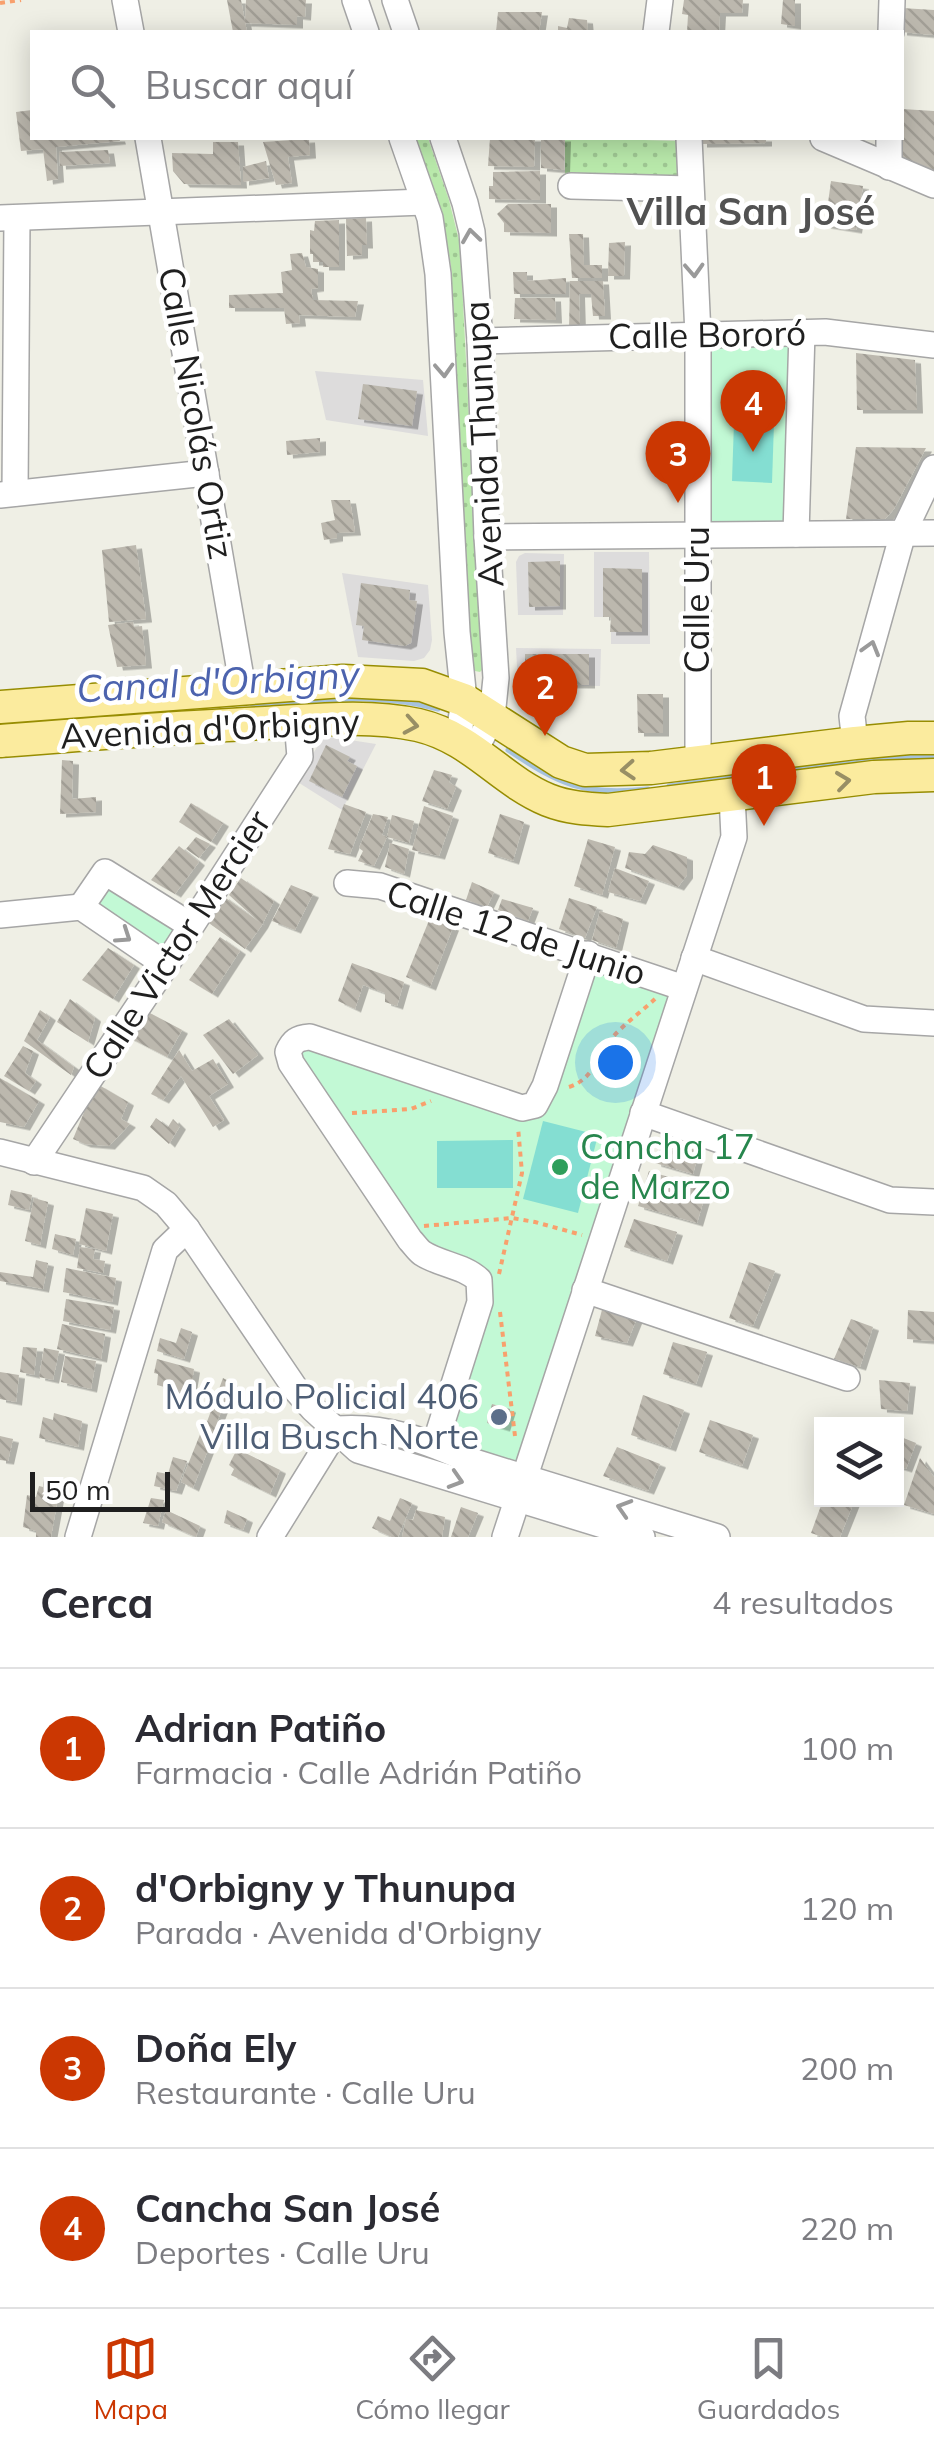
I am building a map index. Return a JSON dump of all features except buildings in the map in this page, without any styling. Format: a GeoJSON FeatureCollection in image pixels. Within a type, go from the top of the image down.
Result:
{"type":"FeatureCollection","features":[{"type":"Feature","properties":{"kind":"main road","name":"Avenida d'Orbigny"},"geometry":{"type":"LineString","coordinates":[[0,706],[343,681],[422,685],[464,700],[561,762],[585,770],[651,768],[855,743],[934,738]]}},
{"type":"Feature","properties":{"kind":"main road","name":"Avenida d'Orbigny"},"geometry":{"type":"LineString","coordinates":[[0,741],[365,718],[436,730],[465,744],[533,792],[577,809],[635,808],[874,777],[934,775]]}},
{"type":"Feature","properties":{"kind":"street"},"geometry":{"type":"LineString","coordinates":[[125,0],[130,30]]}},
{"type":"Feature","properties":{"kind":"street"},"geometry":{"type":"LineString","coordinates":[[355,0],[365,30]]}},
{"type":"Feature","properties":{"kind":"street"},"geometry":{"type":"LineString","coordinates":[[394,0],[405,30]]}},
{"type":"Feature","properties":{"kind":"street"},"geometry":{"type":"LineString","coordinates":[[656,30],[660,0]]}},
{"type":"Feature","properties":{"kind":"street"},"geometry":{"type":"LineString","coordinates":[[892,0],[892,30]]}},
{"type":"Feature","properties":{"kind":"street","name":"Calle Nicolás Ortiz"},"geometry":{"type":"LineString","coordinates":[[148,140],[242,689]]}},
{"type":"Feature","properties":{"kind":"street","name":"Avenida Thunupa"},"geometry":{"type":"LineString","coordinates":[[403,140],[435,243],[464,700],[460,727],[465,744],[492,717],[496,678],[472,232],[443,140]]}},
{"type":"Feature","properties":{"kind":"street","name":"Calle Uru"},"geometry":{"type":"LineString","coordinates":[[689,140],[698,335],[698,762]]}},
{"type":"Feature","properties":{"kind":"street"},"geometry":{"type":"LineString","coordinates":[[828,140],[934,185]]}},
{"type":"Feature","properties":{"kind":"street"},"geometry":{"type":"LineString","coordinates":[[889,167],[890,140]]}},
{"type":"Feature","properties":{"kind":"street"},"geometry":{"type":"LineString","coordinates":[[571,186],[690,189]]}},
{"type":"Feature","properties":{"kind":"street"},"geometry":{"type":"LineString","coordinates":[[206,473],[7,494],[8,218],[424,202]]}},
{"type":"Feature","properties":{"kind":"street"},"geometry":{"type":"LineString","coordinates":[[796,534],[802,332]]}},
{"type":"Feature","properties":{"kind":"street","name":"Calle Bororó"},"geometry":{"type":"LineString","coordinates":[[480,341],[825,332],[934,344]]}},
{"type":"Feature","properties":{"kind":"street"},"geometry":{"type":"LineString","coordinates":[[855,743],[852,716],[903,533],[934,468]]}},
{"type":"Feature","properties":{"kind":"street"},"geometry":{"type":"LineString","coordinates":[[486,537],[934,533]]}},
{"type":"Feature","properties":{"kind":"street","name":"Calle Victor Mercier"},"geometry":{"type":"LineString","coordinates":[[34,1162],[300,756],[297,721]]}},
{"type":"Feature","properties":{"kind":"street"},"geometry":{"type":"LineString","coordinates":[[505,1537],[657,1071],[673,991],[694,958],[734,837],[732,796]]}},
{"type":"Feature","properties":{"kind":"street"},"geometry":{"type":"LineString","coordinates":[[81,907],[105,872],[190,925]]}},
{"type":"Feature","properties":{"kind":"street","name":"Calle 12 de Junio"},"geometry":{"type":"LineString","coordinates":[[348,884],[380,886],[588,954],[673,991]]}},
{"type":"Feature","properties":{"kind":"street"},"geometry":{"type":"LineString","coordinates":[[0,915],[81,907],[166,965]]}},
{"type":"Feature","properties":{"kind":"street"},"geometry":{"type":"LineString","coordinates":[[435,1444],[480,1302],[480,1280],[472,1273],[423,1254],[402,1229],[288,1052],[292,1042],[310,1037],[522,1108],[536,1104],[588,954]]}},
{"type":"Feature","properties":{"kind":"street","name":"Calle 12 de Junio"},"geometry":{"type":"LineString","coordinates":[[694,958],[864,1019],[934,1023]]}},
{"type":"Feature","properties":{"kind":"street"},"geometry":{"type":"LineString","coordinates":[[643,1114],[890,1200],[934,1202]]}},
{"type":"Feature","properties":{"kind":"street"},"geometry":{"type":"LineString","coordinates":[[0,1152],[142,1188],[166,1204],[297,1391],[358,1450],[717,1537]]}},
{"type":"Feature","properties":{"kind":"street"},"geometry":{"type":"LineString","coordinates":[[78,1537],[165,1250],[187,1229]]}},
{"type":"Feature","properties":{"kind":"street"},"geometry":{"type":"LineString","coordinates":[[585,1290],[847,1378]]}},
{"type":"Feature","properties":{"kind":"street"},"geometry":{"type":"LineString","coordinates":[[337,1429],[366,1426],[435,1444],[520,1488],[642,1537]]}},
{"type":"Feature","properties":{"kind":"street"},"geometry":{"type":"LineString","coordinates":[[270,1537],[337,1429]]}},
{"type":"Feature","properties":{"kind":"path"},"geometry":{"type":"LineString","coordinates":[[0,3],[20,0]]}},
{"type":"Feature","properties":{"kind":"path"},"geometry":{"type":"LineString","coordinates":[[545,1086],[578,1084],[594,1069],[615,1035],[673,991]]}},
{"type":"Feature","properties":{"kind":"path"},"geometry":{"type":"LineString","coordinates":[[604,1052],[657,1071]]}},
{"type":"Feature","properties":{"kind":"path"},"geometry":{"type":"LineString","coordinates":[[319,1104],[357,1114],[389,1112],[449,1094],[458,1086]]}},
{"type":"Feature","properties":{"kind":"path"},"geometry":{"type":"LineString","coordinates":[[497,1282],[522,1173],[516,1116],[522,1108]]}},
{"type":"Feature","properties":{"kind":"path"},"geometry":{"type":"LineString","coordinates":[[402,1229],[512,1218],[601,1240]]}},
{"type":"Feature","properties":{"kind":"path"},"geometry":{"type":"LineString","coordinates":[[499,1302],[515,1436]]}},
{"type":"Feature","properties":{"kind":"shaded area"},"geometry":{"type":"Polygon","coordinates":[[[315,371],[423,380],[428,436],[326,420],[315,371]]]}},
{"type":"Feature","properties":{"kind":"shaded area"},"geometry":{"type":"Polygon","coordinates":[[[734,422],[774,423],[772,483],[732,481],[734,422]]]}},
{"type":"Feature","properties":{"kind":"shaded area"},"geometry":{"type":"Polygon","coordinates":[[[594,552],[649,552],[650,644],[611,644],[611,617],[594,617],[594,552]]]}},
{"type":"Feature","properties":{"kind":"shaded area"},"geometry":{"type":"Polygon","coordinates":[[[525,553],[564,554],[563,615],[518,615],[516,562],[525,553]]]}},
{"type":"Feature","properties":{"kind":"shaded area"},"geometry":{"type":"Polygon","coordinates":[[[342,573],[428,585],[432,640],[424,658],[414,661],[358,657],[342,573]]]}},
{"type":"Feature","properties":{"kind":"shaded area"},"geometry":{"type":"Polygon","coordinates":[[[516,648],[601,649],[600,686],[518,684],[516,648]]]}},
{"type":"Feature","properties":{"kind":"shaded area"},"geometry":{"type":"Polygon","coordinates":[[[324,736],[376,744],[342,810],[296,781],[324,736]]]}},
{"type":"Feature","properties":{"kind":"shaded area","name":"Cancha 17 de Marzo"},"geometry":{"type":"Polygon","coordinates":[[[543,1121],[598,1135],[578,1213],[523,1199],[543,1121]]]}},
{"type":"Feature","properties":{"kind":"shaded area","name":"Cancha 17 de Marzo"},"geometry":{"type":"Polygon","coordinates":[[[513,1140],[513,1188],[437,1188],[437,1141],[513,1140]]]}},
{"type":"Feature","properties":{"kind":"green space"},"geometry":{"type":"Polygon","coordinates":[[[416,140],[429,140],[460,244],[480,672],[471,665],[451,266],[440,210],[416,140]]]}},
{"type":"Feature","properties":{"kind":"green space"},"geometry":{"type":"Polygon","coordinates":[[[565,140],[683,141],[685,182],[565,181],[565,140]]]}},
{"type":"Feature","properties":{"kind":"green space"},"geometry":{"type":"Polygon","coordinates":[[[722,342],[791,344],[788,519],[783,526],[710,525],[709,350],[722,342]]]}},
{"type":"Feature","properties":{"kind":"green space"},"geometry":{"type":"Polygon","coordinates":[[[103,885],[174,923],[175,930],[160,948],[92,900],[103,885]]]}},
{"type":"Feature","properties":{"kind":"green space"},"geometry":{"type":"Polygon","coordinates":[[[596,967],[668,989],[670,998],[516,1466],[453,1442],[446,1435],[487,1289],[427,1249],[297,1053],[302,1047],[520,1114],[596,967]]]}},
{"type":"Feature","properties":{"kind":"waterway","name":"Canal d'Orbigny"},"geometry":{"type":"LineString","coordinates":[[252,704],[369,699],[438,709]]}},
{"type":"Feature","properties":{"kind":"waterway","name":"Canal d'Orbigny"},"geometry":{"type":"LineString","coordinates":[[508,750],[558,780],[574,785],[606,791],[648,789]]}},
{"type":"Feature","properties":{"kind":"waterway","name":"Canal d'Orbigny"},"geometry":{"type":"LineString","coordinates":[[669,786],[870,758],[934,756]]}},
{"type":"Feature","properties":{"kind":"place","name":"Cancha San José"},"geometry":{"type":"Point","coordinates":[753,452]}},
{"type":"Feature","properties":{"kind":"place","name":"Doña Ely"},"geometry":{"type":"Point","coordinates":[678,503]}},
{"type":"Feature","properties":{"kind":"place","name":"d'Orbigny y Thunupa"},"geometry":{"type":"Point","coordinates":[545,736]}},
{"type":"Feature","properties":{"kind":"place","name":"Adrian Patiño"},"geometry":{"type":"Point","coordinates":[764,826]}},
{"type":"Feature","properties":{"kind":"place","name":"Cancha 17 de Marzo"},"geometry":{"type":"Point","coordinates":[560,1167]}},
{"type":"Feature","properties":{"kind":"place","name":"Módulo Policial 406 Villa Busch Norte"},"geometry":{"type":"Point","coordinates":[499,1417]}},
{"type":"Feature","properties":{"kind":"district","name":"Villa San José"},"geometry":{"type":"Point","coordinates":[751,212]}}]}
